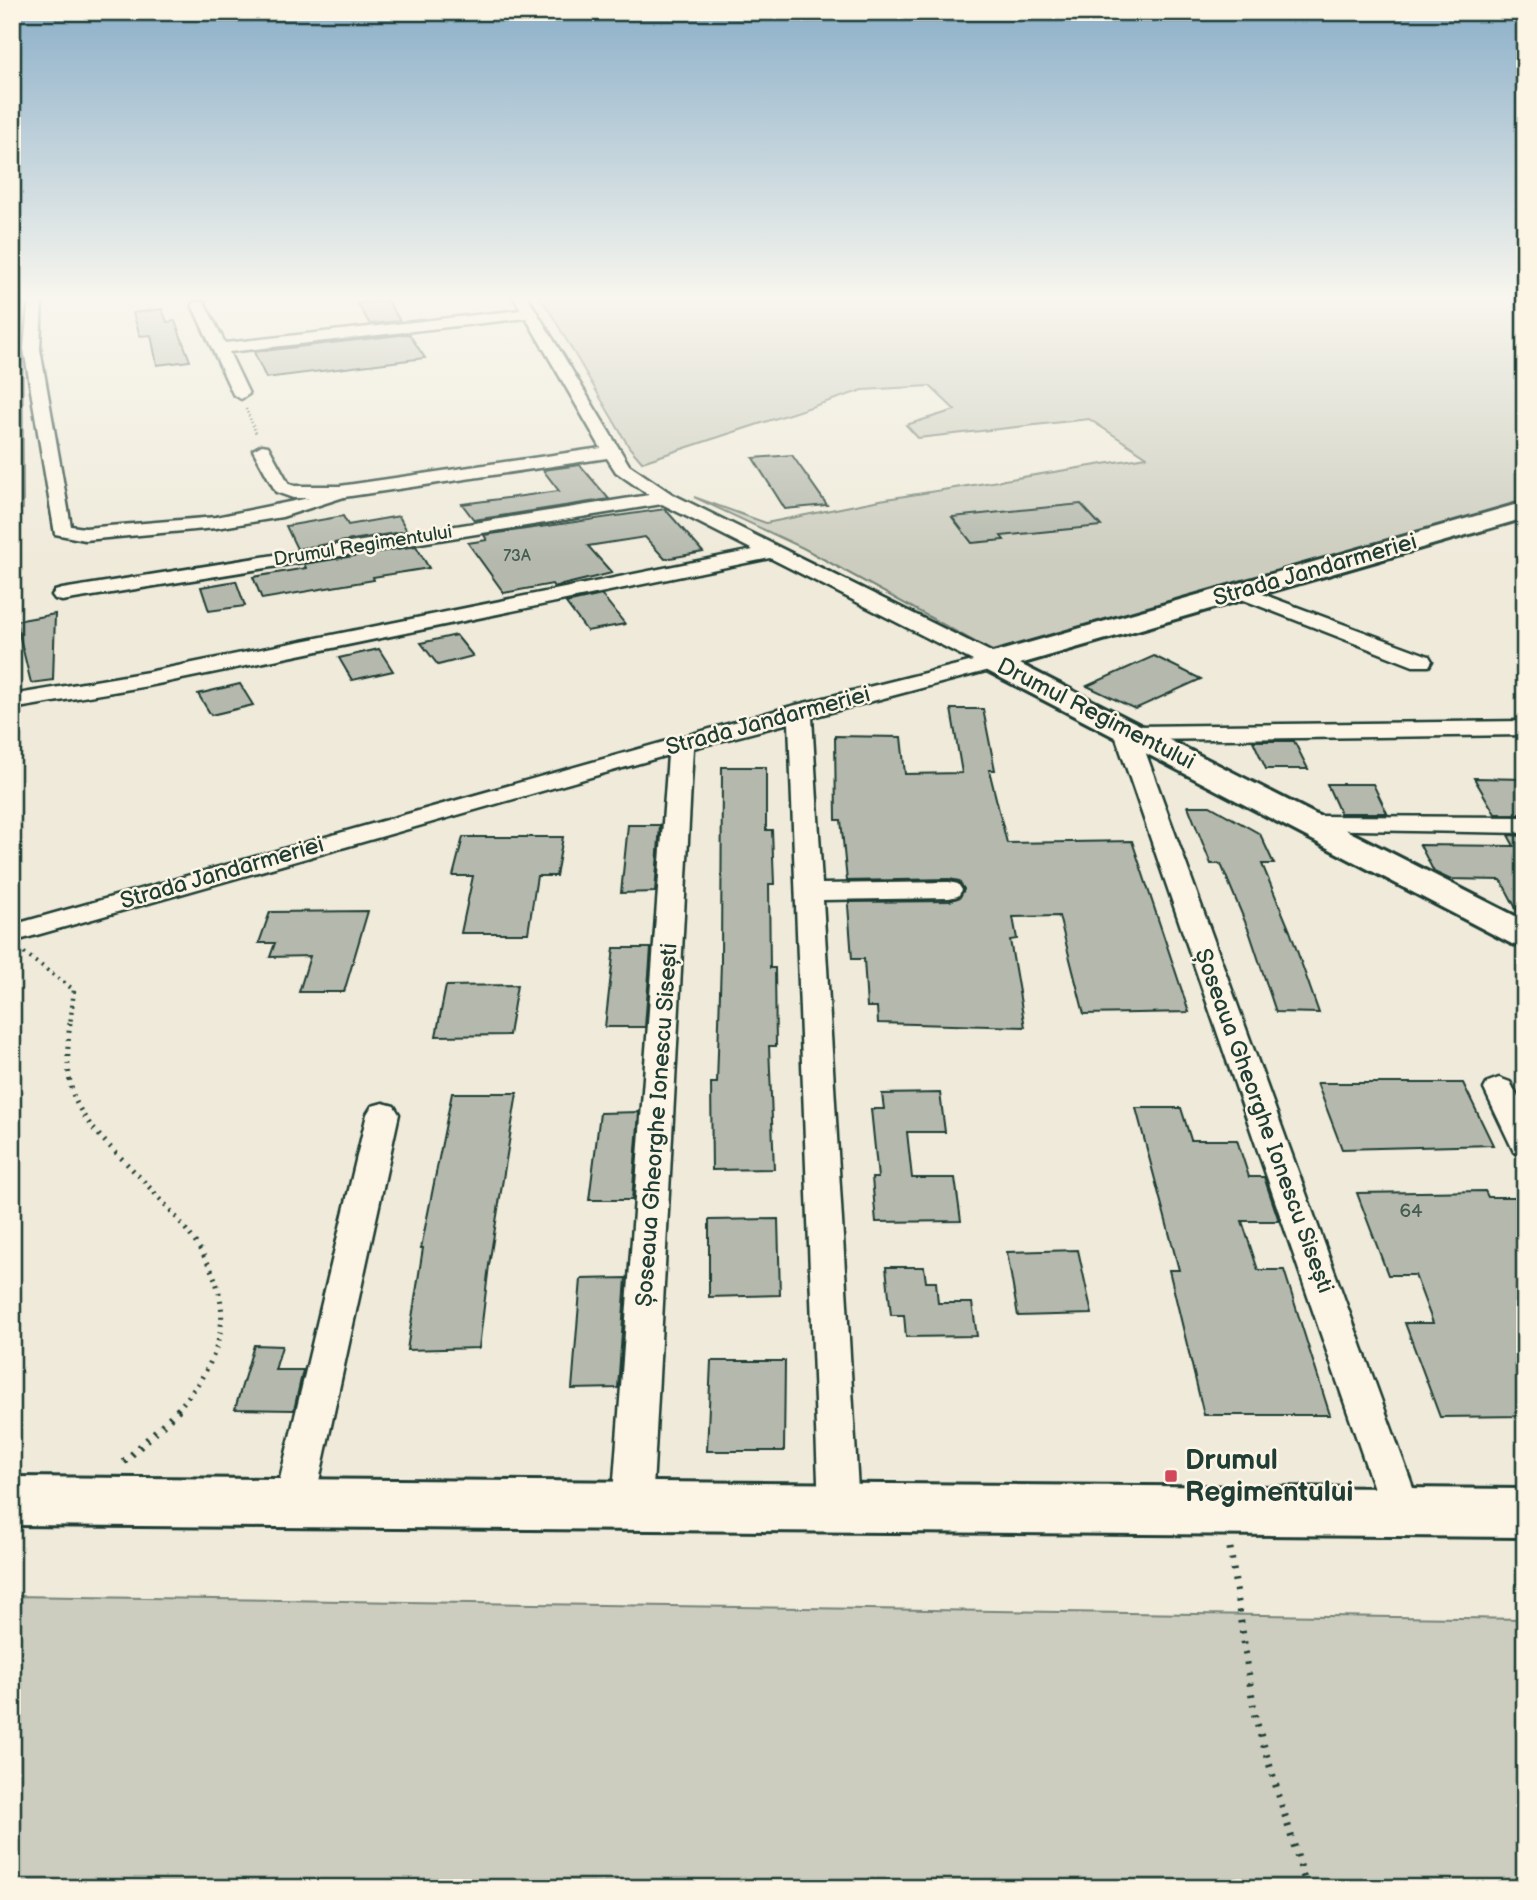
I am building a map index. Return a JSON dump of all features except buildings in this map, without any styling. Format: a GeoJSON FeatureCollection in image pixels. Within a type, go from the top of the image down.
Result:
{"type":"FeatureCollection","features":[{"type":"Feature","properties":{"kind":"street"},"geometry":{"type":"LineString","coordinates":[[38,385],[61,530],[85,534],[254,515],[317,503],[340,492]]}},
{"type":"Feature","properties":{"kind":"street"},"geometry":{"type":"LineString","coordinates":[[237,385],[241,394]]}},
{"type":"Feature","properties":{"kind":"street","name":"Drumul Regimentului"},"geometry":{"type":"LineString","coordinates":[[573,385],[621,468],[665,498],[993,662],[1525,936]]}},
{"type":"Feature","properties":{"kind":"street"},"geometry":{"type":"LineString","coordinates":[[262,450],[282,488],[293,492],[340,492],[611,452]]}},
{"type":"Feature","properties":{"kind":"street","name":"Drumul Regimentului"},"geometry":{"type":"LineString","coordinates":[[62,595],[665,498]]}},
{"type":"Feature","properties":{"kind":"street","name":"Strada Jandarmeriei"},"geometry":{"type":"LineString","coordinates":[[16,942],[681,744],[993,662],[1238,591],[1519,515]]}},
{"type":"Feature","properties":{"kind":"street"},"geometry":{"type":"LineString","coordinates":[[12,702],[148,679],[771,552]]}},
{"type":"Feature","properties":{"kind":"street"},"geometry":{"type":"LineString","coordinates":[[1238,591],[1422,661]]}},
{"type":"Feature","properties":{"kind":"street"},"geometry":{"type":"LineString","coordinates":[[800,711],[839,1507]]}},
{"type":"Feature","properties":{"kind":"street"},"geometry":{"type":"LineString","coordinates":[[1128,731],[1525,728]]}},
{"type":"Feature","properties":{"kind":"street","name":"Șoseaua Gheorghe Ionescu Sisești"},"geometry":{"type":"LineString","coordinates":[[1128,731],[1402,1512]]}},
{"type":"Feature","properties":{"kind":"street","name":"Șoseaua Gheorghe Ionescu Sisești"},"geometry":{"type":"LineString","coordinates":[[632,1507],[681,744]]}},
{"type":"Feature","properties":{"kind":"street"},"geometry":{"type":"LineString","coordinates":[[1311,824],[1525,825]]}},
{"type":"Feature","properties":{"kind":"street"},"geometry":{"type":"LineString","coordinates":[[809,891],[948,890]]}},
{"type":"Feature","properties":{"kind":"street"},"geometry":{"type":"LineString","coordinates":[[1499,1089],[1525,1144]]}},
{"type":"Feature","properties":{"kind":"street"},"geometry":{"type":"LineString","coordinates":[[294,1504],[383,1114]]}},
{"type":"Feature","properties":{"kind":"street"},"geometry":{"type":"LineString","coordinates":[[12,1501],[1525,1513]]}},
{"type":"Feature","properties":{"kind":"path"},"geometry":{"type":"LineString","coordinates":[[241,394],[262,450]]}},
{"type":"Feature","properties":{"kind":"path"},"geometry":{"type":"LineString","coordinates":[[16,942],[74,990],[69,1032],[72,1093],[84,1116],[159,1198],[207,1265],[220,1292],[223,1318],[216,1354],[195,1388],[83,1502]]}},
{"type":"Feature","properties":{"kind":"path"},"geometry":{"type":"LineString","coordinates":[[1224,1511],[1255,1717],[1307,1888]]}},
{"type":"Feature","properties":{"kind":"shaded area"},"geometry":{"type":"Polygon","coordinates":[[[12,385],[23,385],[23,509],[12,511],[12,385]]]}},
{"type":"Feature","properties":{"kind":"shaded area"},"geometry":{"type":"Polygon","coordinates":[[[593,385],[1525,385],[1525,510],[993,662],[988,649],[803,548],[694,497],[766,523],[880,500],[1147,457],[1089,419],[918,438],[906,425],[955,410],[930,386],[863,390],[642,462],[629,447],[593,385]]]}},
{"type":"Feature","properties":{"kind":"shaded area"},"geometry":{"type":"Polygon","coordinates":[[[12,1596],[1525,1619],[1525,1888],[12,1888],[12,1596]]]}},
{"type":"Feature","properties":{"kind":"place","name":"Drumul Regimentului"},"geometry":{"type":"Point","coordinates":[1171,1476]}}]}
